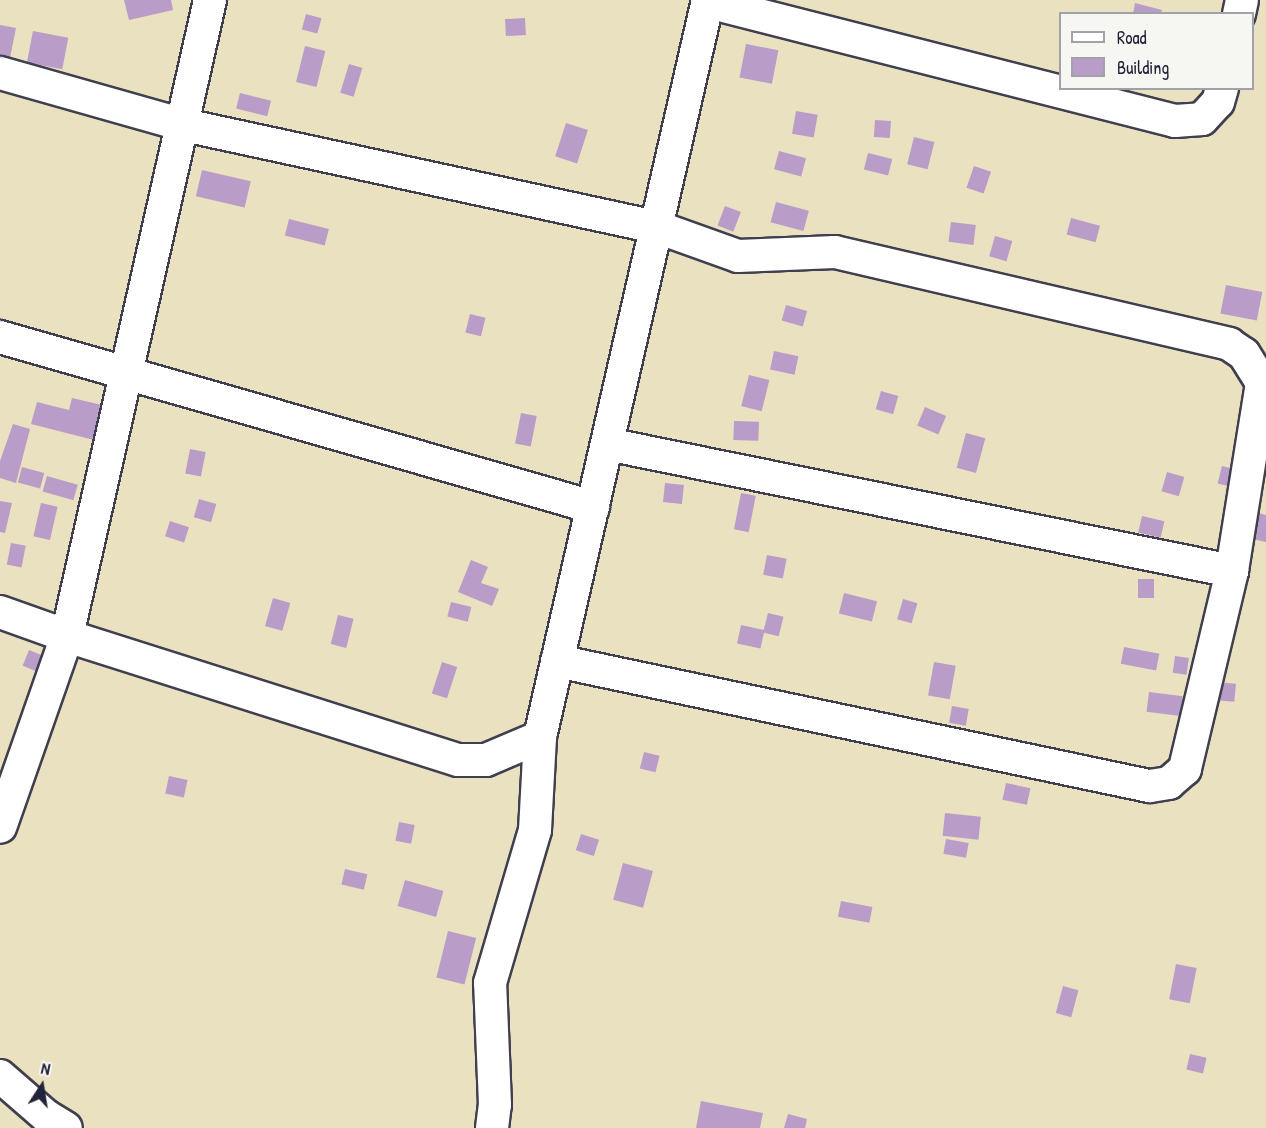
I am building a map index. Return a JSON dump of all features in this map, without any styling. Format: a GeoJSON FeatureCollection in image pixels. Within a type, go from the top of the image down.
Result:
{"type":"FeatureCollection","features":[{"type":"Feature","properties":{"kind":"street"},"geometry":{"type":"LineString","coordinates":[[0,827],[67,636],[184,125],[210,0]]}},
{"type":"Feature","properties":{"kind":"street"},"geometry":{"type":"LineString","coordinates":[[492,1128],[495,1106],[490,983],[535,830],[540,737],[708,1],[1175,121],[1202,119],[1218,102],[1221,90]]}},
{"type":"Feature","properties":{"kind":"street"},"geometry":{"type":"LineString","coordinates":[[0,73],[184,125],[657,227],[738,256],[835,252],[873,259],[1229,344],[1244,354],[1262,383],[1232,571],[1185,769],[1169,783],[1149,786],[557,661]]}},
{"type":"Feature","properties":{"kind":"street"},"geometry":{"type":"LineString","coordinates":[[0,337],[128,371],[593,507]]}},
{"type":"Feature","properties":{"kind":"street"},"geometry":{"type":"LineString","coordinates":[[607,444],[1232,571]]}},
{"type":"Feature","properties":{"kind":"street"},"geometry":{"type":"LineString","coordinates":[[0,612],[67,636],[458,760],[486,760],[540,737]]}},
{"type":"Feature","properties":{"kind":"street"},"geometry":{"type":"LineString","coordinates":[[0,1076],[46,1116],[66,1128]]}},
{"type":"Feature","properties":{"kind":"building"},"geometry":{"type":"Polygon","coordinates":[[[124,0],[171,0],[173,10],[129,20],[124,0]]]}},
{"type":"Feature","properties":{"kind":"building"},"geometry":{"type":"Polygon","coordinates":[[[1135,3],[1162,10],[1162,12],[1133,12],[1135,3]]]}},
{"type":"Feature","properties":{"kind":"building"},"geometry":{"type":"Polygon","coordinates":[[[306,14],[321,18],[317,34],[302,29],[306,14]]]}},
{"type":"Feature","properties":{"kind":"building"},"geometry":{"type":"Polygon","coordinates":[[[525,18],[526,35],[506,36],[505,19],[525,18]]]}},
{"type":"Feature","properties":{"kind":"building"},"geometry":{"type":"Polygon","coordinates":[[[0,25],[16,28],[10,58],[0,56],[0,25]]]}},
{"type":"Feature","properties":{"kind":"building"},"geometry":{"type":"Polygon","coordinates":[[[33,31],[68,38],[62,69],[27,62],[33,31]]]}},
{"type":"Feature","properties":{"kind":"building"},"geometry":{"type":"Polygon","coordinates":[[[746,44],[778,50],[772,84],[740,77],[746,44]]]}},
{"type":"Feature","properties":{"kind":"building"},"geometry":{"type":"Polygon","coordinates":[[[305,46],[325,51],[316,87],[296,82],[305,46]]]}},
{"type":"Feature","properties":{"kind":"building"},"geometry":{"type":"Polygon","coordinates":[[[349,64],[362,68],[354,97],[340,93],[349,64]]]}},
{"type":"Feature","properties":{"kind":"building"},"geometry":{"type":"Polygon","coordinates":[[[240,93],[271,101],[267,116],[236,109],[240,93]]]}},
{"type":"Feature","properties":{"kind":"building"},"geometry":{"type":"Polygon","coordinates":[[[796,111],[818,115],[814,137],[792,134],[796,111]]]}},
{"type":"Feature","properties":{"kind":"building"},"geometry":{"type":"Polygon","coordinates":[[[875,120],[891,121],[890,138],[874,137],[875,120]]]}},
{"type":"Feature","properties":{"kind":"building"},"geometry":{"type":"Polygon","coordinates":[[[566,123],[588,130],[577,163],[555,156],[566,123]]]}},
{"type":"Feature","properties":{"kind":"building"},"geometry":{"type":"Polygon","coordinates":[[[914,137],[934,142],[928,169],[907,164],[914,137]]]}},
{"type":"Feature","properties":{"kind":"building"},"geometry":{"type":"Polygon","coordinates":[[[779,151],[806,158],[801,177],[774,169],[779,151]]]}},
{"type":"Feature","properties":{"kind":"building"},"geometry":{"type":"Polygon","coordinates":[[[868,153],[892,159],[888,176],[864,169],[868,153]]]}},
{"type":"Feature","properties":{"kind":"building"},"geometry":{"type":"Polygon","coordinates":[[[974,166],[991,172],[984,194],[967,188],[974,166]]]}},
{"type":"Feature","properties":{"kind":"building"},"geometry":{"type":"Polygon","coordinates":[[[202,170],[251,181],[245,208],[196,196],[202,170]]]}},
{"type":"Feature","properties":{"kind":"building"},"geometry":{"type":"Polygon","coordinates":[[[776,202],[809,211],[803,231],[771,222],[776,202]]]}},
{"type":"Feature","properties":{"kind":"building"},"geometry":{"type":"Polygon","coordinates":[[[725,206],[741,212],[733,232],[717,226],[725,206]]]}},
{"type":"Feature","properties":{"kind":"building"},"geometry":{"type":"Polygon","coordinates":[[[1071,218],[1100,226],[1096,242],[1067,234],[1071,218]]]}},
{"type":"Feature","properties":{"kind":"building"},"geometry":{"type":"Polygon","coordinates":[[[289,219],[329,229],[325,245],[285,235],[289,219]]]}},
{"type":"Feature","properties":{"kind":"building"},"geometry":{"type":"Polygon","coordinates":[[[951,222],[976,225],[973,245],[949,242],[951,222]]]}},
{"type":"Feature","properties":{"kind":"building"},"geometry":{"type":"Polygon","coordinates":[[[995,236],[1012,241],[1007,261],[989,256],[995,236]]]}},
{"type":"Feature","properties":{"kind":"building"},"geometry":{"type":"Polygon","coordinates":[[[1226,285],[1262,292],[1257,321],[1220,313],[1226,285]]]}},
{"type":"Feature","properties":{"kind":"building"},"geometry":{"type":"Polygon","coordinates":[[[786,305],[807,311],[803,326],[782,320],[786,305]]]}},
{"type":"Feature","properties":{"kind":"building"},"geometry":{"type":"Polygon","coordinates":[[[470,314],[486,318],[481,336],[465,332],[470,314]]]}},
{"type":"Feature","properties":{"kind":"building"},"geometry":{"type":"Polygon","coordinates":[[[774,351],[798,356],[795,375],[770,370],[774,351]]]}},
{"type":"Feature","properties":{"kind":"building"},"geometry":{"type":"Polygon","coordinates":[[[749,375],[769,380],[762,411],[741,406],[749,375]]]}},
{"type":"Feature","properties":{"kind":"building"},"geometry":{"type":"Polygon","coordinates":[[[881,391],[898,396],[893,414],[876,409],[881,391]]]}},
{"type":"Feature","properties":{"kind":"building"},"geometry":{"type":"Polygon","coordinates":[[[72,398],[102,405],[94,440],[31,424],[37,402],[69,410],[72,398]]]}},
{"type":"Feature","properties":{"kind":"building"},"geometry":{"type":"Polygon","coordinates":[[[925,407],[946,416],[938,434],[917,425],[925,407]]]}},
{"type":"Feature","properties":{"kind":"building"},"geometry":{"type":"Polygon","coordinates":[[[521,413],[537,416],[531,446],[515,443],[521,413]]]}},
{"type":"Feature","properties":{"kind":"building"},"geometry":{"type":"Polygon","coordinates":[[[734,421],[759,422],[758,441],[733,440],[734,421]]]}},
{"type":"Feature","properties":{"kind":"building"},"geometry":{"type":"Polygon","coordinates":[[[13,424],[30,429],[16,483],[0,478],[0,461],[13,424]]]}},
{"type":"Feature","properties":{"kind":"building"},"geometry":{"type":"Polygon","coordinates":[[[966,433],[985,438],[976,473],[957,468],[966,433]]]}},
{"type":"Feature","properties":{"kind":"building"},"geometry":{"type":"Polygon","coordinates":[[[190,449],[206,452],[201,477],[185,474],[190,449]]]}},
{"type":"Feature","properties":{"kind":"building"},"geometry":{"type":"Polygon","coordinates":[[[1222,466],[1238,470],[1233,487],[1218,483],[1222,466]]]}},
{"type":"Feature","properties":{"kind":"building"},"geometry":{"type":"Polygon","coordinates":[[[22,467],[44,473],[40,488],[18,482],[22,467]]]}},
{"type":"Feature","properties":{"kind":"building"},"geometry":{"type":"Polygon","coordinates":[[[1167,472],[1184,477],[1179,496],[1161,491],[1167,472]]]}},
{"type":"Feature","properties":{"kind":"building"},"geometry":{"type":"Polygon","coordinates":[[[47,476],[78,485],[73,500],[43,491],[47,476]]]}},
{"type":"Feature","properties":{"kind":"building"},"geometry":{"type":"Polygon","coordinates":[[[665,483],[684,485],[682,504],[663,502],[665,483]]]}},
{"type":"Feature","properties":{"kind":"building"},"geometry":{"type":"Polygon","coordinates":[[[741,493],[756,496],[749,532],[734,529],[741,493]]]}},
{"type":"Feature","properties":{"kind":"building"},"geometry":{"type":"Polygon","coordinates":[[[199,499],[216,504],[211,522],[194,517],[199,499]]]}},
{"type":"Feature","properties":{"kind":"building"},"geometry":{"type":"Polygon","coordinates":[[[0,501],[12,503],[5,533],[0,532],[0,501]]]}},
{"type":"Feature","properties":{"kind":"building"},"geometry":{"type":"Polygon","coordinates":[[[41,503],[58,507],[50,540],[33,536],[41,503]]]}},
{"type":"Feature","properties":{"kind":"building"},"geometry":{"type":"Polygon","coordinates":[[[1254,512],[1266,515],[1266,542],[1248,538],[1254,512]]]}},
{"type":"Feature","properties":{"kind":"building"},"geometry":{"type":"Polygon","coordinates":[[[1142,516],[1164,521],[1161,538],[1138,533],[1142,516]]]}},
{"type":"Feature","properties":{"kind":"building"},"geometry":{"type":"Polygon","coordinates":[[[170,521],[189,527],[184,542],[165,536],[170,521]]]}},
{"type":"Feature","properties":{"kind":"building"},"geometry":{"type":"Polygon","coordinates":[[[11,543],[26,546],[22,567],[7,565],[11,543]]]}},
{"type":"Feature","properties":{"kind":"building"},"geometry":{"type":"Polygon","coordinates":[[[767,555],[787,559],[783,578],[763,575],[767,555]]]}},
{"type":"Feature","properties":{"kind":"building"},"geometry":{"type":"Polygon","coordinates":[[[471,560],[488,567],[481,583],[499,589],[492,606],[458,592],[471,560]]]}},
{"type":"Feature","properties":{"kind":"building"},"geometry":{"type":"Polygon","coordinates":[[[1138,579],[1154,579],[1154,598],[1138,598],[1138,579]]]}},
{"type":"Feature","properties":{"kind":"building"},"geometry":{"type":"Polygon","coordinates":[[[844,593],[877,601],[872,622],[839,613],[844,593]]]}},
{"type":"Feature","properties":{"kind":"building"},"geometry":{"type":"Polygon","coordinates":[[[273,598],[290,603],[282,631],[265,626],[273,598]]]}},
{"type":"Feature","properties":{"kind":"building"},"geometry":{"type":"Polygon","coordinates":[[[903,599],[917,603],[912,623],[897,619],[903,599]]]}},
{"type":"Feature","properties":{"kind":"building"},"geometry":{"type":"Polygon","coordinates":[[[451,602],[471,607],[468,622],[447,617],[451,602]]]}},
{"type":"Feature","properties":{"kind":"building"},"geometry":{"type":"Polygon","coordinates":[[[768,613],[784,617],[779,636],[763,632],[768,613]]]}},
{"type":"Feature","properties":{"kind":"building"},"geometry":{"type":"Polygon","coordinates":[[[338,615],[354,619],[346,648],[331,644],[338,615]]]}},
{"type":"Feature","properties":{"kind":"building"},"geometry":{"type":"Polygon","coordinates":[[[741,625],[764,630],[761,649],[737,644],[741,625]]]}},
{"type":"Feature","properties":{"kind":"building"},"geometry":{"type":"Polygon","coordinates":[[[1124,647],[1159,654],[1156,671],[1121,664],[1124,647]]]}},
{"type":"Feature","properties":{"kind":"building"},"geometry":{"type":"Polygon","coordinates":[[[29,650],[46,657],[39,673],[23,666],[29,650]]]}},
{"type":"Feature","properties":{"kind":"building"},"geometry":{"type":"Polygon","coordinates":[[[1175,656],[1189,658],[1186,675],[1173,673],[1175,656]]]}},
{"type":"Feature","properties":{"kind":"building"},"geometry":{"type":"Polygon","coordinates":[[[442,662],[457,667],[447,698],[432,693],[442,662]]]}},
{"type":"Feature","properties":{"kind":"building"},"geometry":{"type":"Polygon","coordinates":[[[934,662],[956,666],[950,699],[928,695],[934,662]]]}},
{"type":"Feature","properties":{"kind":"building"},"geometry":{"type":"Polygon","coordinates":[[[1215,682],[1236,684],[1234,702],[1213,700],[1215,682]]]}},
{"type":"Feature","properties":{"kind":"building"},"geometry":{"type":"Polygon","coordinates":[[[1149,692],[1183,696],[1180,716],[1147,712],[1149,692]]]}},
{"type":"Feature","properties":{"kind":"building"},"geometry":{"type":"Polygon","coordinates":[[[952,706],[969,709],[966,726],[949,723],[952,706]]]}},
{"type":"Feature","properties":{"kind":"building"},"geometry":{"type":"Polygon","coordinates":[[[644,752],[660,756],[655,772],[640,768],[644,752]]]}},
{"type":"Feature","properties":{"kind":"building"},"geometry":{"type":"Polygon","coordinates":[[[169,776],[188,780],[184,798],[165,794],[169,776]]]}},
{"type":"Feature","properties":{"kind":"building"},"geometry":{"type":"Polygon","coordinates":[[[1006,783],[1030,788],[1027,805],[1002,800],[1006,783]]]}},
{"type":"Feature","properties":{"kind":"building"},"geometry":{"type":"Polygon","coordinates":[[[945,813],[981,817],[978,840],[943,836],[945,813]]]}},
{"type":"Feature","properties":{"kind":"building"},"geometry":{"type":"Polygon","coordinates":[[[399,822],[415,825],[411,844],[395,841],[399,822]]]}},
{"type":"Feature","properties":{"kind":"building"},"geometry":{"type":"Polygon","coordinates":[[[581,834],[599,840],[594,856],[576,850],[581,834]]]}},
{"type":"Feature","properties":{"kind":"building"},"geometry":{"type":"Polygon","coordinates":[[[946,839],[969,843],[966,858],[943,854],[946,839]]]}},
{"type":"Feature","properties":{"kind":"building"},"geometry":{"type":"Polygon","coordinates":[[[623,863],[653,871],[643,908],[613,900],[623,863]]]}},
{"type":"Feature","properties":{"kind":"building"},"geometry":{"type":"Polygon","coordinates":[[[345,869],[367,874],[364,890],[341,885],[345,869]]]}},
{"type":"Feature","properties":{"kind":"building"},"geometry":{"type":"Polygon","coordinates":[[[405,880],[443,891],[436,917],[398,906],[405,880]]]}},
{"type":"Feature","properties":{"kind":"building"},"geometry":{"type":"Polygon","coordinates":[[[841,901],[872,907],[869,923],[838,917],[841,901]]]}},
{"type":"Feature","properties":{"kind":"building"},"geometry":{"type":"Polygon","coordinates":[[[448,931],[476,938],[465,985],[436,978],[448,931]]]}},
{"type":"Feature","properties":{"kind":"building"},"geometry":{"type":"Polygon","coordinates":[[[1176,964],[1197,968],[1190,1003],[1169,999],[1176,964]]]}},
{"type":"Feature","properties":{"kind":"building"},"geometry":{"type":"Polygon","coordinates":[[[1063,986],[1078,990],[1071,1017],[1056,1013],[1063,986]]]}},
{"type":"Feature","properties":{"kind":"building"},"geometry":{"type":"Polygon","coordinates":[[[1190,1054],[1207,1058],[1203,1073],[1186,1070],[1190,1054]]]}},
{"type":"Feature","properties":{"kind":"building"},"geometry":{"type":"Polygon","coordinates":[[[701,1101],[763,1113],[760,1128],[696,1128],[701,1101]]]}},
{"type":"Feature","properties":{"kind":"building"},"geometry":{"type":"Polygon","coordinates":[[[788,1114],[807,1119],[805,1128],[784,1128],[788,1114]]]}}]}
